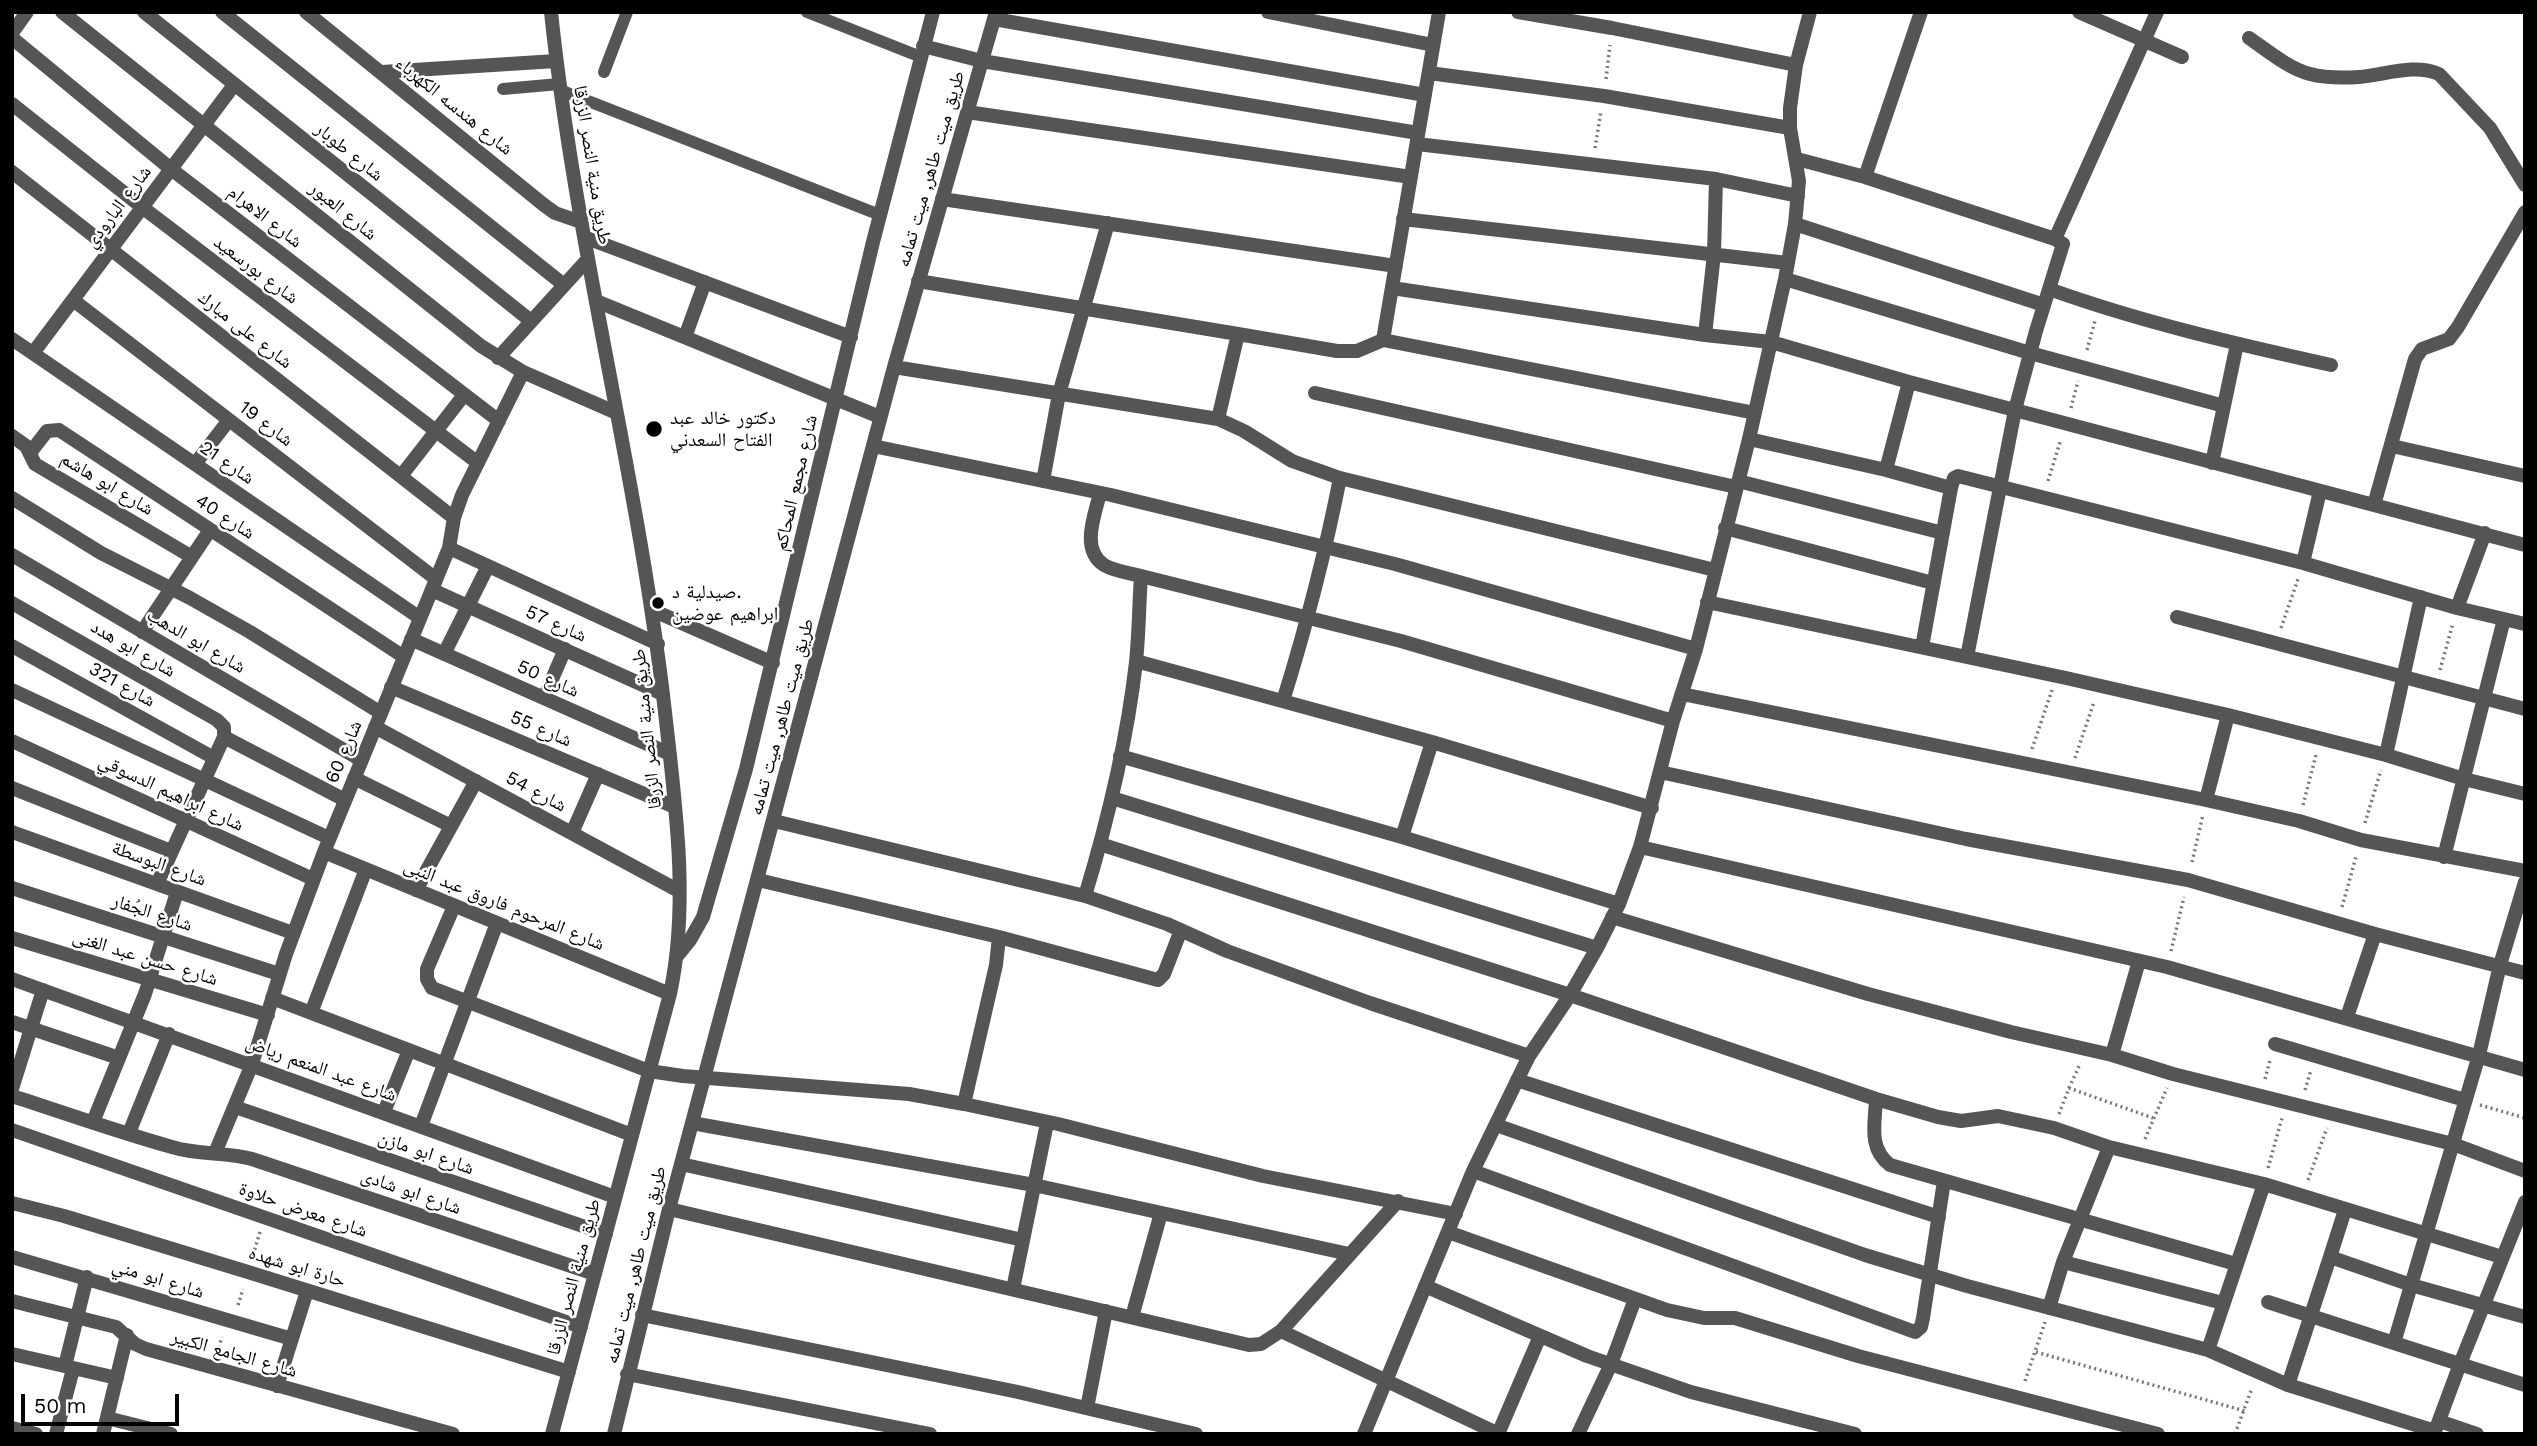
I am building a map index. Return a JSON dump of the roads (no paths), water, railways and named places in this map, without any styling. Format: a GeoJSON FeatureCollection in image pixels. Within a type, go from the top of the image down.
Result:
{"type":"FeatureCollection","features":[{"type":"Feature","properties":{"kind":"street"},"geometry":{"type":"LineString","coordinates":[[12,36],[27,12]]}},
{"type":"Feature","properties":{"kind":"street","name":"شارع العبور"},"geometry":{"type":"LineString","coordinates":[[62,12],[498,358],[523,372],[617,413]]}},
{"type":"Feature","properties":{"kind":"street","name":"شارع طوبار"},"geometry":{"type":"LineString","coordinates":[[144,12],[531,321]]}},
{"type":"Feature","properties":{"kind":"street"},"geometry":{"type":"LineString","coordinates":[[222,12],[564,285]]}},
{"type":"Feature","properties":{"kind":"street","name":"شارع هندسه الكهرباء"},"geometry":{"type":"LineString","coordinates":[[306,12],[544,205],[582,229],[705,282],[850,337]]}},
{"type":"Feature","properties":{"kind":"street","name":"طريق منية النصر الزرقا"},"geometry":{"type":"LineString","coordinates":[[551,12],[559,87],[582,229],[658,644],[675,807],[679,891],[677,956],[670,994],[552,1434]]}},
{"type":"Feature","properties":{"kind":"street","name":"شارع مجمع المحاكم"},"geometry":{"type":"LineString","coordinates":[[677,956],[703,917],[746,769],[880,215],[933,12]]}},
{"type":"Feature","properties":{"kind":"street"},"geometry":{"type":"LineString","coordinates":[[1268,12],[1433,45]]}},
{"type":"Feature","properties":{"kind":"street"},"geometry":{"type":"LineString","coordinates":[[1383,340],[1439,12]]}},
{"type":"Feature","properties":{"kind":"street"},"geometry":{"type":"LineString","coordinates":[[1518,12],[1796,65]]}},
{"type":"Feature","properties":{"kind":"street"},"geometry":{"type":"LineString","coordinates":[[1364,1434],[1474,1171],[1529,1056],[1570,995],[1597,948],[1640,848],[1673,722],[1696,649],[1749,439],[1785,279],[1798,195],[1797,159],[1790,128],[1790,108],[1796,65],[1810,12]]}},
{"type":"Feature","properties":{"kind":"street"},"geometry":{"type":"LineString","coordinates":[[1865,177],[1921,12]]}},
{"type":"Feature","properties":{"kind":"street"},"geometry":{"type":"LineString","coordinates":[[2079,12],[2182,58]]}},
{"type":"Feature","properties":{"kind":"street"},"geometry":{"type":"LineString","coordinates":[[2055,239],[2157,12]]}},
{"type":"Feature","properties":{"kind":"street"},"geometry":{"type":"LineString","coordinates":[[995,16],[1425,95]]}},
{"type":"Feature","properties":{"kind":"street","name":"طريق ميت طاهر, ميت تمامه"},"geometry":{"type":"LineString","coordinates":[[614,1434],[669,1209],[880,417],[995,16]]}},
{"type":"Feature","properties":{"kind":"street","name":"شارع الاهرام"},"geometry":{"type":"LineString","coordinates":[[12,36],[171,169],[499,421]]}},
{"type":"Feature","properties":{"kind":"street"},"geometry":{"type":"LineString","coordinates":[[2249,38],[2292,67],[2310,74],[2357,77],[2430,70],[2440,74],[2490,128],[2525,185]]}},
{"type":"Feature","properties":{"kind":"street"},"geometry":{"type":"LineString","coordinates":[[922,52],[1418,138],[1716,180],[1798,195]]}},
{"type":"Feature","properties":{"kind":"street"},"geometry":{"type":"LineString","coordinates":[[382,72],[556,61]]}},
{"type":"Feature","properties":{"kind":"street"},"geometry":{"type":"LineString","coordinates":[[1429,73],[1604,96],[1790,128]]}},
{"type":"Feature","properties":{"kind":"street","name":"شارع البارودي"},"geometry":{"type":"LineString","coordinates":[[33,353],[234,85]]}},
{"type":"Feature","properties":{"kind":"street","name":"شارع بورسعيد"},"geometry":{"type":"LineString","coordinates":[[12,104],[142,208],[478,463]]}},
{"type":"Feature","properties":{"kind":"street"},"geometry":{"type":"LineString","coordinates":[[967,112],[1411,177]]}},
{"type":"Feature","properties":{"kind":"street"},"geometry":{"type":"LineString","coordinates":[[1797,159],[1865,177],[2055,239],[2063,244],[2015,410],[1967,657]]}},
{"type":"Feature","properties":{"kind":"street","name":"شارع على مبارك"},"geometry":{"type":"LineString","coordinates":[[12,172],[454,518]]}},
{"type":"Feature","properties":{"kind":"street"},"geometry":{"type":"LineString","coordinates":[[1705,335],[1714,254],[1716,180]]}},
{"type":"Feature","properties":{"kind":"street"},"geometry":{"type":"LineString","coordinates":[[942,199],[1396,266]]}},
{"type":"Feature","properties":{"kind":"street"},"geometry":{"type":"LineString","coordinates":[[2374,505],[2416,359],[2422,349],[2449,339],[2458,327],[2525,212]]}},
{"type":"Feature","properties":{"kind":"street"},"geometry":{"type":"LineString","coordinates":[[1404,219],[1788,263]]}},
{"type":"Feature","properties":{"kind":"street"},"geometry":{"type":"LineString","coordinates":[[1043,481],[1059,394],[1108,223]]}},
{"type":"Feature","properties":{"kind":"street"},"geometry":{"type":"LineString","coordinates":[[1795,224],[2044,305]]}},
{"type":"Feature","properties":{"kind":"street"},"geometry":{"type":"LineString","coordinates":[[498,358],[588,259]]}},
{"type":"Feature","properties":{"kind":"street"},"geometry":{"type":"LineString","coordinates":[[1785,279],[2082,368],[2224,406]]}},
{"type":"Feature","properties":{"kind":"street"},"geometry":{"type":"LineString","coordinates":[[918,281],[1337,351],[1357,351],[1383,340],[1755,414]]}},
{"type":"Feature","properties":{"kind":"street"},"geometry":{"type":"LineString","coordinates":[[685,337],[705,282]]}},
{"type":"Feature","properties":{"kind":"street"},"geometry":{"type":"LineString","coordinates":[[1392,288],[1705,335],[1771,342],[1909,382],[2525,545]]}},
{"type":"Feature","properties":{"kind":"street"},"geometry":{"type":"LineString","coordinates":[[2049,289],[2099,307],[2331,366]]}},
{"type":"Feature","properties":{"kind":"street","name":"شارع 19"},"geometry":{"type":"LineString","coordinates":[[73,300],[229,420],[434,584]]}},
{"type":"Feature","properties":{"kind":"street"},"geometry":{"type":"LineString","coordinates":[[596,301],[880,417]]}},
{"type":"Feature","properties":{"kind":"street"},"geometry":{"type":"LineString","coordinates":[[1218,419],[1238,334]]}},
{"type":"Feature","properties":{"kind":"street","name":"شارع 21"},"geometry":{"type":"LineString","coordinates":[[12,339],[420,618]]}},
{"type":"Feature","properties":{"kind":"street"},"geometry":{"type":"LineString","coordinates":[[2212,463],[2237,344]]}},
{"type":"Feature","properties":{"kind":"street"},"geometry":{"type":"LineString","coordinates":[[894,367],[1218,419],[1292,461],[1340,478],[1715,570]]}},
{"type":"Feature","properties":{"kind":"street","name":"شارع 60"},"geometry":{"type":"LineString","coordinates":[[215,1153],[252,1065],[279,974],[326,845],[449,548],[454,518],[462,495],[523,372]]}},
{"type":"Feature","properties":{"kind":"street"},"geometry":{"type":"LineString","coordinates":[[1886,470],[1909,382]]}},
{"type":"Feature","properties":{"kind":"street"},"geometry":{"type":"LineString","coordinates":[[1315,393],[1737,484],[1943,533]]}},
{"type":"Feature","properties":{"kind":"street"},"geometry":{"type":"LineString","coordinates":[[401,476],[464,395]]}},
{"type":"Feature","properties":{"kind":"street"},"geometry":{"type":"LineString","coordinates":[[195,464],[229,420]]}},
{"type":"Feature","properties":{"kind":"street","name":"شارع 40"},"geometry":{"type":"LineString","coordinates":[[30,453],[47,431],[59,430],[404,657]]}},
{"type":"Feature","properties":{"kind":"street","name":"شارع ابو هاشم"},"geometry":{"type":"LineString","coordinates":[[12,436],[26,446],[35,464],[192,557]]}},
{"type":"Feature","properties":{"kind":"street"},"geometry":{"type":"LineString","coordinates":[[1749,439],[1886,470],[1951,488]]}},
{"type":"Feature","properties":{"kind":"street"},"geometry":{"type":"LineString","coordinates":[[873,446],[1100,493],[1395,564],[1696,649]]}},
{"type":"Feature","properties":{"kind":"street"},"geometry":{"type":"LineString","coordinates":[[2392,446],[2525,476]]}},
{"type":"Feature","properties":{"kind":"street"},"geometry":{"type":"LineString","coordinates":[[1922,647],[1951,488],[1954,478],[1958,476],[2303,563],[2457,608],[2525,624]]}},
{"type":"Feature","properties":{"kind":"street"},"geometry":{"type":"LineString","coordinates":[[1283,701],[1309,618],[1340,478]]}},
{"type":"Feature","properties":{"kind":"street"},"geometry":{"type":"LineString","coordinates":[[2303,563],[2320,491]]}},
{"type":"Feature","properties":{"kind":"street"},"geometry":{"type":"LineString","coordinates":[[1100,493],[1090,537],[1093,553],[1103,564],[1141,576],[1401,641],[1673,722]]}},
{"type":"Feature","properties":{"kind":"street","name":"شارع 54"},"geometry":{"type":"LineString","coordinates":[[12,498],[101,553],[250,632],[378,720],[476,781],[679,891]]}},
{"type":"Feature","properties":{"kind":"street"},"geometry":{"type":"LineString","coordinates":[[1725,528],[1933,583]]}},
{"type":"Feature","properties":{"kind":"street"},"geometry":{"type":"LineString","coordinates":[[142,632],[210,530]]}},
{"type":"Feature","properties":{"kind":"street"},"geometry":{"type":"LineString","coordinates":[[2457,608],[2484,533]]}},
{"type":"Feature","properties":{"kind":"street"},"geometry":{"type":"LineString","coordinates":[[449,548],[658,644]]}},
{"type":"Feature","properties":{"kind":"street","name":"شارع ابو الدهب"},"geometry":{"type":"LineString","coordinates":[[12,555],[361,760]]}},
{"type":"Feature","properties":{"kind":"street"},"geometry":{"type":"LineString","coordinates":[[444,654],[488,566]]}},
{"type":"Feature","properties":{"kind":"street"},"geometry":{"type":"LineString","coordinates":[[1085,896],[1112,798],[1120,756],[1136,661],[1141,576]]}},
{"type":"Feature","properties":{"kind":"street","name":"شارع 57"},"geometry":{"type":"LineString","coordinates":[[434,584],[468,606],[663,694]]}},
{"type":"Feature","properties":{"kind":"street"},"geometry":{"type":"LineString","coordinates":[[2386,755],[2421,597]]}},
{"type":"Feature","properties":{"kind":"street"},"geometry":{"type":"LineString","coordinates":[[1707,602],[2228,715],[2525,794]]}},
{"type":"Feature","properties":{"kind":"street","name":"شارع ابو هدد"},"geometry":{"type":"LineString","coordinates":[[12,603],[217,720],[224,727],[224,737]]}},
{"type":"Feature","properties":{"kind":"street"},"geometry":{"type":"LineString","coordinates":[[652,610],[772,663]]}},
{"type":"Feature","properties":{"kind":"street"},"geometry":{"type":"LineString","coordinates":[[2177,617],[2525,709]]}},
{"type":"Feature","properties":{"kind":"street"},"geometry":{"type":"LineString","coordinates":[[2444,858],[2504,619]]}},
{"type":"Feature","properties":{"kind":"street","name":"شارع 50"},"geometry":{"type":"LineString","coordinates":[[411,639],[670,754]]}},
{"type":"Feature","properties":{"kind":"street","name":"شارع 321"},"geometry":{"type":"LineString","coordinates":[[12,646],[214,758]]}},
{"type":"Feature","properties":{"kind":"street"},"geometry":{"type":"LineString","coordinates":[[544,698],[565,649]]}},
{"type":"Feature","properties":{"kind":"street"},"geometry":{"type":"LineString","coordinates":[[1136,661],[1432,742],[1652,808]]}},
{"type":"Feature","properties":{"kind":"street","name":"شارع 55"},"geometry":{"type":"LineString","coordinates":[[391,687],[675,807]]}},
{"type":"Feature","properties":{"kind":"street","name":"شارع المرحوم فاروق عبد النبى"},"geometry":{"type":"LineString","coordinates":[[12,690],[204,779],[366,869],[670,994]]}},
{"type":"Feature","properties":{"kind":"street"},"geometry":{"type":"LineString","coordinates":[[1682,694],[2206,800],[2299,821],[2361,840],[2525,872]]}},
{"type":"Feature","properties":{"kind":"street"},"geometry":{"type":"LineString","coordinates":[[2206,800],[2228,715]]}},
{"type":"Feature","properties":{"kind":"street"},"geometry":{"type":"LineString","coordinates":[[157,884],[224,737],[345,800]]}},
{"type":"Feature","properties":{"kind":"street","name":"شارع ابراهيم الدسوقي"},"geometry":{"type":"LineString","coordinates":[[12,741],[313,879]]}},
{"type":"Feature","properties":{"kind":"street"},"geometry":{"type":"LineString","coordinates":[[1402,837],[1432,742]]}},
{"type":"Feature","properties":{"kind":"street"},"geometry":{"type":"LineString","coordinates":[[1120,756],[1402,837],[1868,994],[2452,1144],[2525,1171]]}},
{"type":"Feature","properties":{"kind":"street"},"geometry":{"type":"LineString","coordinates":[[1660,772],[1966,839],[2188,880],[2375,934],[2525,973]]}},
{"type":"Feature","properties":{"kind":"street"},"geometry":{"type":"LineString","coordinates":[[572,833],[598,774]]}},
{"type":"Feature","properties":{"kind":"street"},"geometry":{"type":"LineString","coordinates":[[354,778],[451,826]]}},
{"type":"Feature","properties":{"kind":"street"},"geometry":{"type":"LineString","coordinates":[[416,890],[476,781]]}},
{"type":"Feature","properties":{"kind":"street"},"geometry":{"type":"LineString","coordinates":[[12,788],[171,851]]}},
{"type":"Feature","properties":{"kind":"street"},"geometry":{"type":"LineString","coordinates":[[1112,798],[1597,948]]}},
{"type":"Feature","properties":{"kind":"street"},"geometry":{"type":"LineString","coordinates":[[774,821],[1085,896],[1357,998],[1529,1056]]}},
{"type":"Feature","properties":{"kind":"street","name":"شارع البوسطة"},"geometry":{"type":"LineString","coordinates":[[12,832],[293,933]]}},
{"type":"Feature","properties":{"kind":"street"},"geometry":{"type":"LineString","coordinates":[[1100,844],[1570,995],[1877,1099],[1961,1121],[1998,1116],[2054,1128],[2109,1147],[2264,1184],[2502,1258]]}},
{"type":"Feature","properties":{"kind":"street"},"geometry":{"type":"LineString","coordinates":[[1640,848],[2167,967],[2525,1070]]}},
{"type":"Feature","properties":{"kind":"street"},"geometry":{"type":"LineString","coordinates":[[311,1013],[366,869]]}},
{"type":"Feature","properties":{"kind":"street"},"geometry":{"type":"LineString","coordinates":[[758,880],[999,937],[1148,979],[1158,980],[1164,974],[1181,930]]}},
{"type":"Feature","properties":{"kind":"street"},"geometry":{"type":"LineString","coordinates":[[2394,1343],[2479,1055],[2500,965],[2525,882]]}},
{"type":"Feature","properties":{"kind":"street","name":"شارع الجُفار"},"geometry":{"type":"LineString","coordinates":[[12,888],[279,974]]}},
{"type":"Feature","properties":{"kind":"street"},"geometry":{"type":"LineString","coordinates":[[93,1122],[134,1022],[177,892]]}},
{"type":"Feature","properties":{"kind":"street"},"geometry":{"type":"LineString","coordinates":[[454,905],[428,969],[427,979],[436,991],[649,1071],[909,1094],[1047,1123],[1263,1177],[1455,1214]]}},
{"type":"Feature","properties":{"kind":"street"},"geometry":{"type":"LineString","coordinates":[[421,1126],[497,923]]}},
{"type":"Feature","properties":{"kind":"street"},"geometry":{"type":"LineString","coordinates":[[2347,1017],[2375,934]]}},
{"type":"Feature","properties":{"kind":"street"},"geometry":{"type":"LineString","coordinates":[[964,1104],[996,965],[999,937]]}},
{"type":"Feature","properties":{"kind":"street","name":"شارع حسن عبد الغنى"},"geometry":{"type":"LineString","coordinates":[[12,938],[268,1015]]}},
{"type":"Feature","properties":{"kind":"street"},"geometry":{"type":"LineString","coordinates":[[2112,1055],[2139,961]]}},
{"type":"Feature","properties":{"kind":"street","name":"شارع عبد المنعم رياض"},"geometry":{"type":"LineString","coordinates":[[12,979],[615,1197]]}},
{"type":"Feature","properties":{"kind":"street"},"geometry":{"type":"LineString","coordinates":[[12,1089],[43,990]]}},
{"type":"Feature","properties":{"kind":"street"},"geometry":{"type":"LineString","coordinates":[[272,999],[632,1135]]}},
{"type":"Feature","properties":{"kind":"street"},"geometry":{"type":"LineString","coordinates":[[12,1022],[119,1058]]}},
{"type":"Feature","properties":{"kind":"street"},"geometry":{"type":"LineString","coordinates":[[129,1133],[169,1034]]}},
{"type":"Feature","properties":{"kind":"street"},"geometry":{"type":"LineString","coordinates":[[2275,1044],[2465,1101]]}},
{"type":"Feature","properties":{"kind":"street"},"geometry":{"type":"LineString","coordinates":[[384,1112],[409,1050]]}},
{"type":"Feature","properties":{"kind":"street"},"geometry":{"type":"LineString","coordinates":[[1517,1080],[1939,1217]]}},
{"type":"Feature","properties":{"kind":"street","name":"شارع ابو شادى"},"geometry":{"type":"LineString","coordinates":[[12,1096],[187,1151],[252,1159],[595,1274]]}},
{"type":"Feature","properties":{"kind":"street"},"geometry":{"type":"LineString","coordinates":[[1877,1099],[1874,1143],[1880,1157],[1890,1165],[2236,1264]]}},
{"type":"Feature","properties":{"kind":"street","name":"شارع ابو مازن"},"geometry":{"type":"LineString","coordinates":[[235,1107],[606,1234]]}},
{"type":"Feature","properties":{"kind":"street"},"geometry":{"type":"LineString","coordinates":[[692,1123],[1034,1185],[1349,1254]]}},
{"type":"Feature","properties":{"kind":"street"},"geometry":{"type":"LineString","coordinates":[[1013,1289],[1047,1123]]}},
{"type":"Feature","properties":{"kind":"street"},"geometry":{"type":"LineString","coordinates":[[1496,1125],[1852,1250],[1931,1275],[2208,1350],[2288,1385],[2436,1429],[2477,1434]]}},
{"type":"Feature","properties":{"kind":"street","name":"شارع معرض حلاوة"},"geometry":{"type":"LineString","coordinates":[[12,1130],[581,1327]]}},
{"type":"Feature","properties":{"kind":"street"},"geometry":{"type":"LineString","coordinates":[[2049,1308],[2063,1262],[2109,1147]]}},
{"type":"Feature","properties":{"kind":"street"},"geometry":{"type":"LineString","coordinates":[[681,1164],[1023,1240]]}},
{"type":"Feature","properties":{"kind":"street"},"geometry":{"type":"LineString","coordinates":[[1474,1171],[1915,1332],[1921,1327],[1931,1275],[1944,1181]]}},
{"type":"Feature","properties":{"kind":"street"},"geometry":{"type":"LineString","coordinates":[[2208,1350],[2264,1184]]}},
{"type":"Feature","properties":{"kind":"street"},"geometry":{"type":"LineString","coordinates":[[669,1209],[1249,1345],[1261,1344],[1281,1331],[1398,1201]]}},
{"type":"Feature","properties":{"kind":"street"},"geometry":{"type":"LineString","coordinates":[[2436,1429],[2525,1202]]}},
{"type":"Feature","properties":{"kind":"street","name":"حارة ابو شهده"},"geometry":{"type":"LineString","coordinates":[[12,1203],[64,1216],[569,1372]]}},
{"type":"Feature","properties":{"kind":"street"},"geometry":{"type":"LineString","coordinates":[[2288,1385],[2345,1210]]}},
{"type":"Feature","properties":{"kind":"street"},"geometry":{"type":"LineString","coordinates":[[1132,1317],[1161,1213]]}},
{"type":"Feature","properties":{"kind":"street"},"geometry":{"type":"LineString","coordinates":[[1448,1232],[1667,1310],[1704,1318],[1735,1318],[1870,1359],[2158,1434]]}},
{"type":"Feature","properties":{"kind":"street","name":"شارع ابو مني"},"geometry":{"type":"LineString","coordinates":[[12,1257],[292,1339]]}},
{"type":"Feature","properties":{"kind":"street"},"geometry":{"type":"LineString","coordinates":[[2330,1257],[2411,1285],[2525,1317]]}},
{"type":"Feature","properties":{"kind":"street"},"geometry":{"type":"LineString","coordinates":[[2063,1262],[2223,1303]]}},
{"type":"Feature","properties":{"kind":"street"},"geometry":{"type":"LineString","coordinates":[[56,1434],[87,1277]]}},
{"type":"Feature","properties":{"kind":"street"},"geometry":{"type":"LineString","coordinates":[[1425,1286],[1540,1336],[1691,1392],[1855,1434]]}},
{"type":"Feature","properties":{"kind":"street"},"geometry":{"type":"LineString","coordinates":[[277,1386],[307,1290]]}},
{"type":"Feature","properties":{"kind":"street"},"geometry":{"type":"LineString","coordinates":[[1578,1434],[1611,1364],[1635,1299]]}},
{"type":"Feature","properties":{"kind":"street","name":"شارع الجامع الكبير"},"geometry":{"type":"LineString","coordinates":[[12,1301],[116,1327],[140,1348],[453,1434]]}},
{"type":"Feature","properties":{"kind":"street"},"geometry":{"type":"LineString","coordinates":[[2268,1302],[2525,1385]]}},
{"type":"Feature","properties":{"kind":"street"},"geometry":{"type":"LineString","coordinates":[[1087,1408],[1106,1311]]}},
{"type":"Feature","properties":{"kind":"street"},"geometry":{"type":"LineString","coordinates":[[642,1315],[1087,1408],[1196,1434]]}},
{"type":"Feature","properties":{"kind":"street"},"geometry":{"type":"LineString","coordinates":[[1281,1331],[1498,1434],[1540,1336]]}},
{"type":"Feature","properties":{"kind":"street"},"geometry":{"type":"LineString","coordinates":[[103,1434],[127,1335]]}},
{"type":"Feature","properties":{"kind":"street"},"geometry":{"type":"LineString","coordinates":[[12,1354],[117,1378]]}},
{"type":"Feature","properties":{"kind":"street"},"geometry":{"type":"LineString","coordinates":[[627,1374],[930,1434]]}},
{"type":"Feature","properties":{"kind":"street"},"geometry":{"type":"LineString","coordinates":[[107,1418],[171,1434]]}},
{"type":"Feature","properties":{"kind":"street"},"geometry":{"type":"LineString","coordinates":[[12,1428],[36,1434]]}},
{"type":"Feature","properties":{"kind":"lane"},"geometry":{"type":"LineString","coordinates":[[604,72],[627,12]]}},
{"type":"Feature","properties":{"kind":"lane"},"geometry":{"type":"LineString","coordinates":[[807,12],[922,52]]}},
{"type":"Feature","properties":{"kind":"lane"},"geometry":{"type":"LineString","coordinates":[[503,89],[559,87],[880,215]]}},
{"type":"Feature","properties":{"kind":"place","name":"دكتور خالد عبد الفتاح السعدني"},"geometry":{"type":"Point","coordinates":[654,429]}},
{"type":"Feature","properties":{"kind":"place","name":"صيدلية د. ابراهيم عوضين"},"geometry":{"type":"Point","coordinates":[658,603]}}]}
